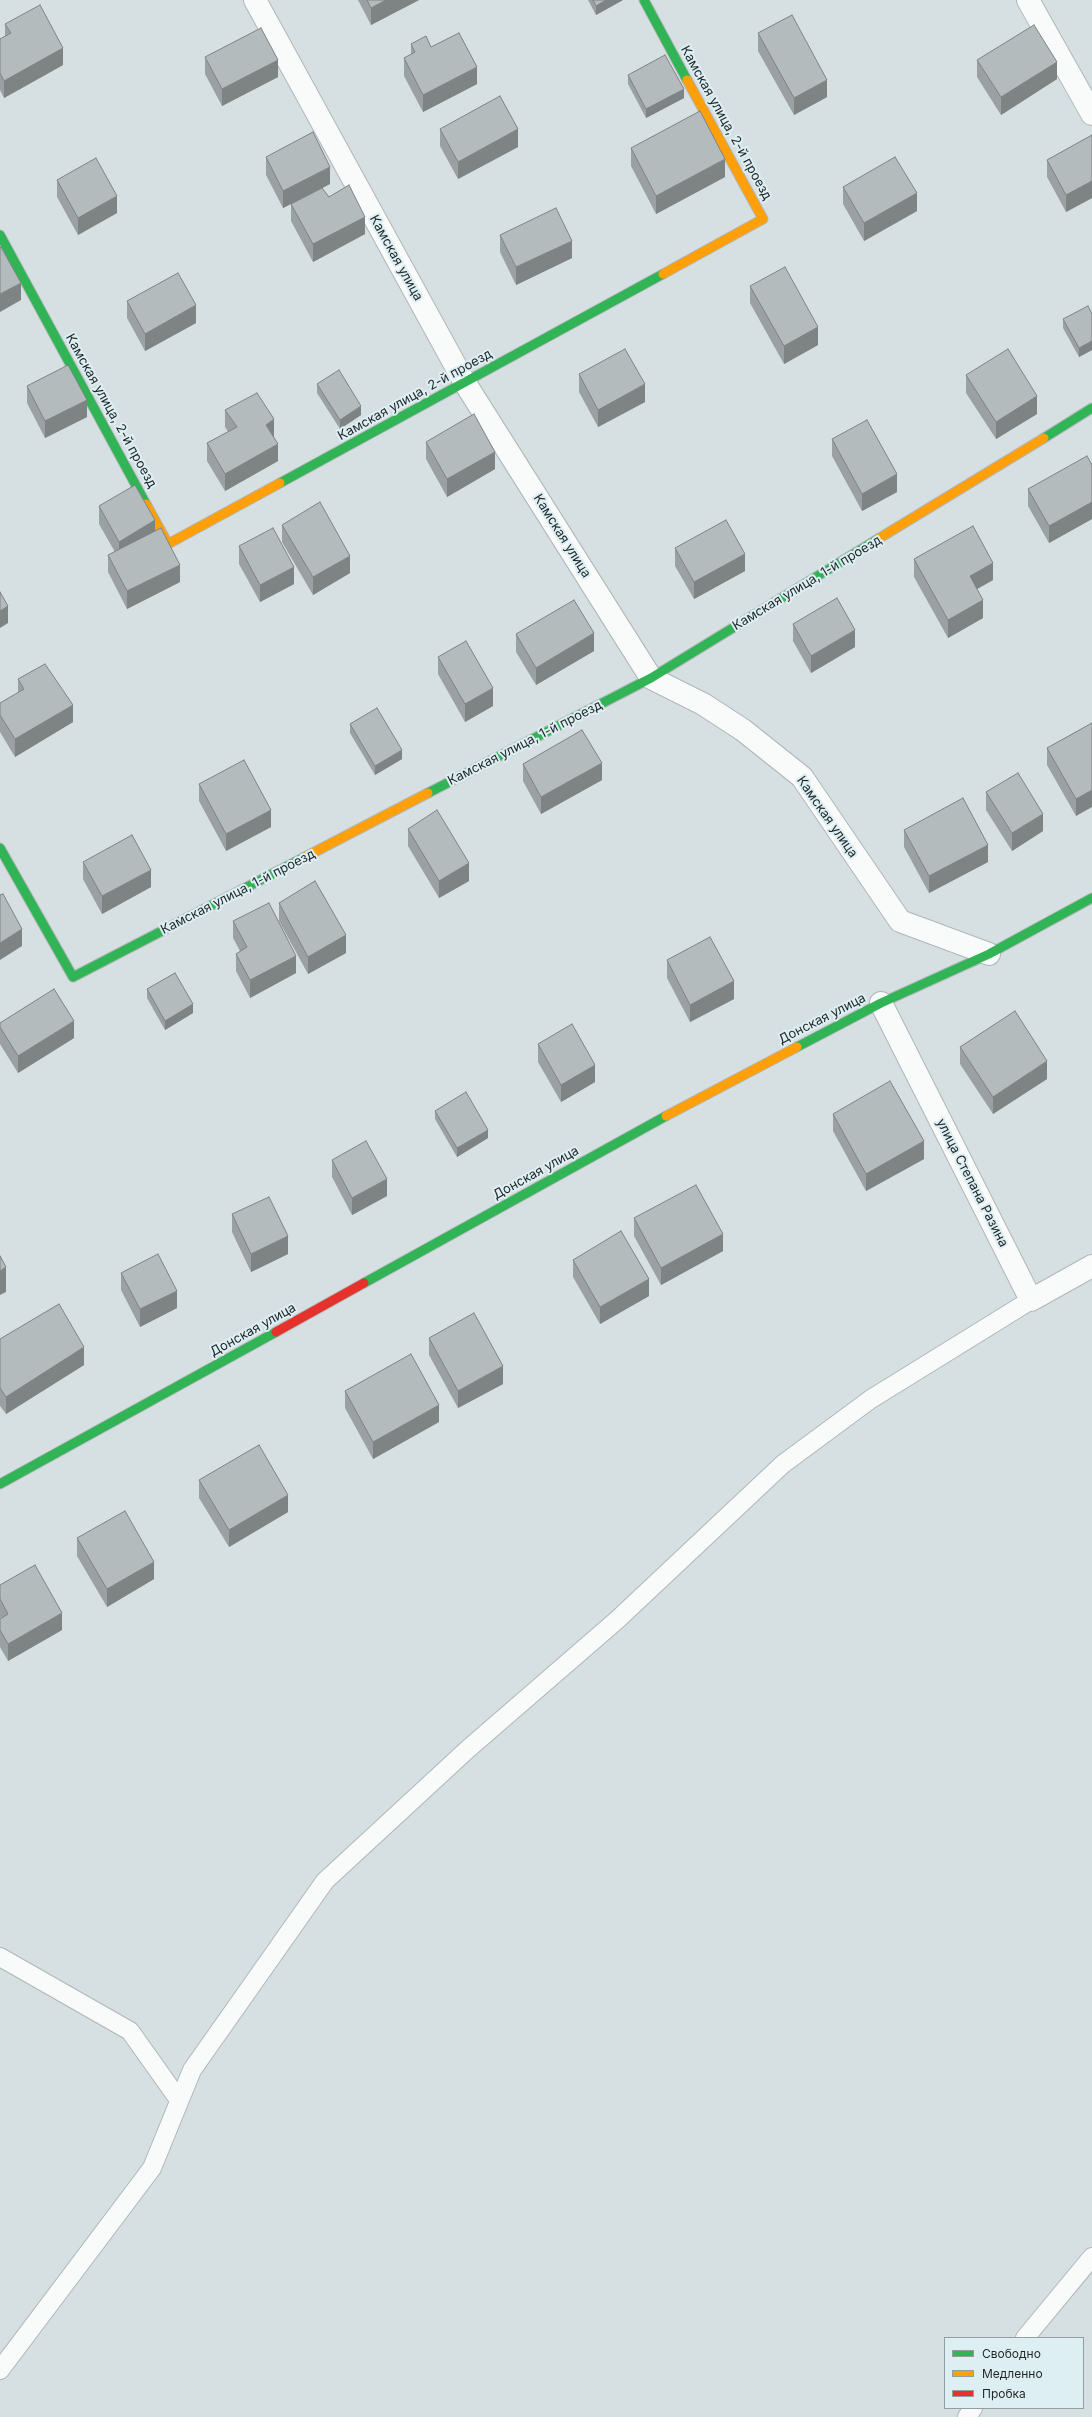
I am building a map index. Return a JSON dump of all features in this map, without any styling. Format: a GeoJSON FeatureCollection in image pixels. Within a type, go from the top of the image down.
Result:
{"type":"FeatureCollection","features":[{"type":"Feature","properties":{"kind":"street","name":"Камская улица"},"geometry":{"type":"LineString","coordinates":[[255,0],[465,382],[651,678],[703,704],[743,730],[802,777],[900,921],[989,954]]}},
{"type":"Feature","properties":{"kind":"street","name":"Камская улица, 2-й проезд"},"geometry":{"type":"LineString","coordinates":[[0,235],[168,544],[763,219],[644,0]]}},
{"type":"Feature","properties":{"kind":"street"},"geometry":{"type":"LineString","coordinates":[[1028,0],[1092,114]]}},
{"type":"Feature","properties":{"kind":"street","name":"Камская улица, 1-й проезд"},"geometry":{"type":"LineString","coordinates":[[0,848],[73,977],[651,678],[1092,408]]}},
{"type":"Feature","properties":{"kind":"street","name":"Донская улица"},"geometry":{"type":"LineString","coordinates":[[0,1484],[706,1093],[881,1003],[989,954],[1092,898]]}},
{"type":"Feature","properties":{"kind":"street","name":"улица Степана Разина"},"geometry":{"type":"LineString","coordinates":[[881,1003],[1031,1300]]}},
{"type":"Feature","properties":{"kind":"street"},"geometry":{"type":"LineString","coordinates":[[1031,1300],[1092,1266]]}},
{"type":"Feature","properties":{"kind":"lane"},"geometry":{"type":"LineString","coordinates":[[0,2370],[152,2168],[192,2070],[325,1881],[468,1749],[617,1620],[782,1464],[871,1399],[1031,1300]]}},
{"type":"Feature","properties":{"kind":"lane"},"geometry":{"type":"LineString","coordinates":[[0,1957],[130,2031],[179,2100]]}},
{"type":"Feature","properties":{"kind":"lane"},"geometry":{"type":"LineString","coordinates":[[1026,2337],[1092,2256]]}},
{"type":"Feature","properties":{"kind":"building"},"geometry":{"type":"Polygon","coordinates":[[[367,0],[386,0],[371,8],[367,0]]]}},
{"type":"Feature","properties":{"kind":"building"},"geometry":{"type":"Polygon","coordinates":[[[593,0],[606,0],[596,6],[593,0]]]}},
{"type":"Feature","properties":{"kind":"building"},"geometry":{"type":"Polygon","coordinates":[[[40,5],[63,48],[4,81],[0,73],[0,39],[11,33],[5,24],[40,5]]]}},
{"type":"Feature","properties":{"kind":"building"},"geometry":{"type":"Polygon","coordinates":[[[792,15],[827,80],[794,98],[758,33],[792,15]]]}},
{"type":"Feature","properties":{"kind":"building"},"geometry":{"type":"Polygon","coordinates":[[[1034,25],[1057,62],[1001,97],[977,60],[1034,25]]]}},
{"type":"Feature","properties":{"kind":"building"},"geometry":{"type":"Polygon","coordinates":[[[261,28],[278,60],[222,89],[205,57],[261,28]]]}},
{"type":"Feature","properties":{"kind":"building"},"geometry":{"type":"Polygon","coordinates":[[[459,33],[477,67],[423,95],[404,58],[415,52],[411,44],[426,36],[431,47],[459,33]]]}},
{"type":"Feature","properties":{"kind":"building"},"geometry":{"type":"Polygon","coordinates":[[[665,55],[684,89],[646,109],[628,75],[665,55]]]}},
{"type":"Feature","properties":{"kind":"building"},"geometry":{"type":"Polygon","coordinates":[[[500,96],[518,129],[458,162],[440,129],[500,96]]]}},
{"type":"Feature","properties":{"kind":"building"},"geometry":{"type":"Polygon","coordinates":[[[700,111],[725,159],[656,196],[631,148],[700,111]]]}},
{"type":"Feature","properties":{"kind":"building"},"geometry":{"type":"Polygon","coordinates":[[[313,132],[330,167],[283,191],[266,157],[313,132]]]}},
{"type":"Feature","properties":{"kind":"building"},"geometry":{"type":"Polygon","coordinates":[[[1092,135],[1092,181],[1066,195],[1047,160],[1092,135]]]}},
{"type":"Feature","properties":{"kind":"building"},"geometry":{"type":"Polygon","coordinates":[[[895,157],[917,193],[864,223],[843,187],[895,157]]]}},
{"type":"Feature","properties":{"kind":"building"},"geometry":{"type":"Polygon","coordinates":[[[96,158],[117,196],[78,218],[57,180],[96,158]]]}},
{"type":"Feature","properties":{"kind":"building"},"geometry":{"type":"Polygon","coordinates":[[[349,185],[365,217],[313,244],[291,204],[322,188],[329,197],[349,185]]]}},
{"type":"Feature","properties":{"kind":"building"},"geometry":{"type":"Polygon","coordinates":[[[556,208],[572,241],[516,267],[500,235],[556,208]]]}},
{"type":"Feature","properties":{"kind":"building"},"geometry":{"type":"Polygon","coordinates":[[[1,247],[21,283],[0,294],[0,248],[1,247]]]}},
{"type":"Feature","properties":{"kind":"building"},"geometry":{"type":"Polygon","coordinates":[[[785,267],[818,327],[784,346],[750,286],[785,267]]]}},
{"type":"Feature","properties":{"kind":"building"},"geometry":{"type":"Polygon","coordinates":[[[178,273],[196,305],[145,334],[127,301],[178,273]]]}},
{"type":"Feature","properties":{"kind":"building"},"geometry":{"type":"Polygon","coordinates":[[[1088,306],[1092,314],[1092,341],[1079,348],[1063,319],[1088,306]]]}},
{"type":"Feature","properties":{"kind":"building"},"geometry":{"type":"Polygon","coordinates":[[[625,349],[645,384],[598,410],[579,374],[625,349]]]}},
{"type":"Feature","properties":{"kind":"building"},"geometry":{"type":"Polygon","coordinates":[[[1008,349],[1037,396],[996,422],[966,375],[1008,349]]]}},
{"type":"Feature","properties":{"kind":"building"},"geometry":{"type":"Polygon","coordinates":[[[68,365],[87,400],[45,421],[27,386],[68,365]]]}},
{"type":"Feature","properties":{"kind":"building"},"geometry":{"type":"Polygon","coordinates":[[[339,370],[361,406],[340,420],[317,384],[339,370]]]}},
{"type":"Feature","properties":{"kind":"building"},"geometry":{"type":"Polygon","coordinates":[[[257,393],[274,419],[266,425],[278,444],[225,474],[207,443],[237,427],[225,410],[257,393]]]}},
{"type":"Feature","properties":{"kind":"building"},"geometry":{"type":"Polygon","coordinates":[[[474,414],[495,452],[447,479],[426,442],[474,414]]]}},
{"type":"Feature","properties":{"kind":"building"},"geometry":{"type":"Polygon","coordinates":[[[867,420],[897,474],[862,494],[832,439],[867,420]]]}},
{"type":"Feature","properties":{"kind":"building"},"geometry":{"type":"Polygon","coordinates":[[[1087,456],[1092,465],[1092,502],[1049,526],[1028,489],[1087,456]]]}},
{"type":"Feature","properties":{"kind":"building"},"geometry":{"type":"Polygon","coordinates":[[[135,485],[155,520],[119,542],[99,506],[135,485]]]}},
{"type":"Feature","properties":{"kind":"building"},"geometry":{"type":"Polygon","coordinates":[[[320,502],[350,556],[313,577],[282,525],[320,502]]]}},
{"type":"Feature","properties":{"kind":"building"},"geometry":{"type":"Polygon","coordinates":[[[726,520],[745,554],[694,582],[675,548],[726,520]]]}},
{"type":"Feature","properties":{"kind":"building"},"geometry":{"type":"Polygon","coordinates":[[[973,526],[993,563],[970,576],[983,600],[948,620],[914,559],[973,526]]]}},
{"type":"Feature","properties":{"kind":"building"},"geometry":{"type":"Polygon","coordinates":[[[161,528],[180,565],[127,591],[108,555],[161,528]]]}},
{"type":"Feature","properties":{"kind":"building"},"geometry":{"type":"Polygon","coordinates":[[[273,528],[294,567],[260,585],[239,546],[273,528]]]}},
{"type":"Feature","properties":{"kind":"building"},"geometry":{"type":"Polygon","coordinates":[[[0,592],[8,606],[0,611],[0,592]]]}},
{"type":"Feature","properties":{"kind":"building"},"geometry":{"type":"Polygon","coordinates":[[[837,598],[855,630],[811,656],[793,624],[837,598]]]}},
{"type":"Feature","properties":{"kind":"building"},"geometry":{"type":"Polygon","coordinates":[[[574,600],[594,633],[536,668],[516,634],[574,600]]]}},
{"type":"Feature","properties":{"kind":"building"},"geometry":{"type":"Polygon","coordinates":[[[466,641],[493,688],[465,704],[438,657],[466,641]]]}},
{"type":"Feature","properties":{"kind":"building"},"geometry":{"type":"Polygon","coordinates":[[[45,664],[73,705],[15,739],[0,715],[0,703],[24,689],[18,679],[45,664]]]}},
{"type":"Feature","properties":{"kind":"building"},"geometry":{"type":"Polygon","coordinates":[[[377,708],[402,750],[375,766],[350,724],[377,708]]]}},
{"type":"Feature","properties":{"kind":"building"},"geometry":{"type":"Polygon","coordinates":[[[1092,723],[1092,790],[1076,799],[1047,748],[1092,723]]]}},
{"type":"Feature","properties":{"kind":"building"},"geometry":{"type":"Polygon","coordinates":[[[582,730],[602,763],[541,797],[523,764],[582,730]]]}},
{"type":"Feature","properties":{"kind":"building"},"geometry":{"type":"Polygon","coordinates":[[[244,760],[271,810],[226,834],[199,784],[244,760]]]}},
{"type":"Feature","properties":{"kind":"building"},"geometry":{"type":"Polygon","coordinates":[[[1018,773],[1043,814],[1012,833],[986,792],[1018,773]]]}},
{"type":"Feature","properties":{"kind":"building"},"geometry":{"type":"Polygon","coordinates":[[[963,798],[988,845],[929,876],[904,830],[963,798]]]}},
{"type":"Feature","properties":{"kind":"building"},"geometry":{"type":"Polygon","coordinates":[[[437,810],[469,863],[439,881],[408,829],[437,810]]]}},
{"type":"Feature","properties":{"kind":"building"},"geometry":{"type":"Polygon","coordinates":[[[132,835],[151,870],[102,896],[83,862],[132,835]]]}},
{"type":"Feature","properties":{"kind":"building"},"geometry":{"type":"Polygon","coordinates":[[[315,881],[346,935],[308,957],[279,903],[315,881]]]}},
{"type":"Feature","properties":{"kind":"building"},"geometry":{"type":"Polygon","coordinates":[[[3,894],[22,929],[0,943],[0,895],[3,894]]]}},
{"type":"Feature","properties":{"kind":"building"},"geometry":{"type":"Polygon","coordinates":[[[269,903],[296,956],[250,980],[236,954],[247,947],[233,921],[269,903]]]}},
{"type":"Feature","properties":{"kind":"building"},"geometry":{"type":"Polygon","coordinates":[[[710,937],[734,981],[690,1005],[667,960],[710,937]]]}},
{"type":"Feature","properties":{"kind":"building"},"geometry":{"type":"Polygon","coordinates":[[[175,973],[193,1004],[165,1021],[147,989],[175,973]]]}},
{"type":"Feature","properties":{"kind":"building"},"geometry":{"type":"Polygon","coordinates":[[[54,989],[74,1021],[18,1056],[0,1027],[0,1023],[54,989]]]}},
{"type":"Feature","properties":{"kind":"building"},"geometry":{"type":"Polygon","coordinates":[[[1015,1011],[1047,1061],[993,1097],[960,1047],[1015,1011]]]}},
{"type":"Feature","properties":{"kind":"building"},"geometry":{"type":"Polygon","coordinates":[[[572,1024],[595,1065],[561,1085],[538,1044],[572,1024]]]}},
{"type":"Feature","properties":{"kind":"building"},"geometry":{"type":"Polygon","coordinates":[[[890,1081],[924,1141],[866,1174],[833,1114],[890,1081]]]}},
{"type":"Feature","properties":{"kind":"building"},"geometry":{"type":"Polygon","coordinates":[[[466,1092],[488,1130],[457,1148],[435,1111],[466,1092]]]}},
{"type":"Feature","properties":{"kind":"building"},"geometry":{"type":"Polygon","coordinates":[[[366,1141],[387,1179],[352,1198],[332,1160],[366,1141]]]}},
{"type":"Feature","properties":{"kind":"building"},"geometry":{"type":"Polygon","coordinates":[[[696,1185],[723,1234],[661,1268],[634,1218],[696,1185]]]}},
{"type":"Feature","properties":{"kind":"building"},"geometry":{"type":"Polygon","coordinates":[[[269,1197],[288,1236],[251,1254],[232,1214],[269,1197]]]}},
{"type":"Feature","properties":{"kind":"building"},"geometry":{"type":"Polygon","coordinates":[[[621,1231],[649,1279],[600,1307],[573,1260],[621,1231]]]}},
{"type":"Feature","properties":{"kind":"building"},"geometry":{"type":"Polygon","coordinates":[[[158,1254],[177,1291],[140,1309],[121,1273],[158,1254]]]}},
{"type":"Feature","properties":{"kind":"building"},"geometry":{"type":"Polygon","coordinates":[[[0,1256],[6,1267],[0,1271],[0,1256]]]}},
{"type":"Feature","properties":{"kind":"building"},"geometry":{"type":"Polygon","coordinates":[[[59,1304],[84,1347],[6,1397],[0,1388],[0,1339],[59,1304]]]}},
{"type":"Feature","properties":{"kind":"building"},"geometry":{"type":"Polygon","coordinates":[[[474,1313],[503,1366],[458,1391],[429,1338],[474,1313]]]}},
{"type":"Feature","properties":{"kind":"building"},"geometry":{"type":"Polygon","coordinates":[[[411,1354],[439,1405],[373,1442],[345,1391],[411,1354]]]}},
{"type":"Feature","properties":{"kind":"building"},"geometry":{"type":"Polygon","coordinates":[[[259,1445],[288,1495],[229,1530],[199,1480],[259,1445]]]}},
{"type":"Feature","properties":{"kind":"building"},"geometry":{"type":"Polygon","coordinates":[[[125,1511],[154,1562],[107,1589],[77,1538],[125,1511]]]}},
{"type":"Feature","properties":{"kind":"building"},"geometry":{"type":"Polygon","coordinates":[[[35,1565],[62,1613],[8,1644],[0,1630],[0,1619],[8,1614],[0,1599],[0,1585],[35,1565]]]}},
{"type":"Feature","properties":{"kind":"traffic: fast"},"geometry":{"type":"LineString","coordinates":[[644,0],[687,80]]}},
{"type":"Feature","properties":{"kind":"traffic: fast"},"geometry":{"type":"LineString","coordinates":[[0,235],[146,504]]}},
{"type":"Feature","properties":{"kind":"traffic: fast"},"geometry":{"type":"LineString","coordinates":[[280,483],[663,274]]}},
{"type":"Feature","properties":{"kind":"traffic: fast"},"geometry":{"type":"LineString","coordinates":[[1044,438],[1092,408]]}},
{"type":"Feature","properties":{"kind":"traffic: fast"},"geometry":{"type":"LineString","coordinates":[[428,793],[651,678],[878,539]]}},
{"type":"Feature","properties":{"kind":"traffic: fast"},"geometry":{"type":"LineString","coordinates":[[0,848],[73,977],[305,857]]}},
{"type":"Feature","properties":{"kind":"traffic: fast"},"geometry":{"type":"LineString","coordinates":[[797,1047],[881,1003],[989,954],[1092,898]]}},
{"type":"Feature","properties":{"kind":"traffic: fast"},"geometry":{"type":"LineString","coordinates":[[364,1283],[666,1116]]}},
{"type":"Feature","properties":{"kind":"traffic: fast"},"geometry":{"type":"LineString","coordinates":[[0,1484],[276,1332]]}},
{"type":"Feature","properties":{"kind":"traffic: slow"},"geometry":{"type":"LineString","coordinates":[[663,274],[763,219],[687,80]]}},
{"type":"Feature","properties":{"kind":"traffic: slow"},"geometry":{"type":"LineString","coordinates":[[878,539],[1044,438]]}},
{"type":"Feature","properties":{"kind":"traffic: slow"},"geometry":{"type":"LineString","coordinates":[[146,504],[168,544],[280,483]]}},
{"type":"Feature","properties":{"kind":"traffic: slow"},"geometry":{"type":"LineString","coordinates":[[305,857],[428,793]]}},
{"type":"Feature","properties":{"kind":"traffic: slow"},"geometry":{"type":"LineString","coordinates":[[666,1116],[797,1047]]}},
{"type":"Feature","properties":{"kind":"traffic: jam"},"geometry":{"type":"LineString","coordinates":[[276,1332],[364,1283]]}}]}
